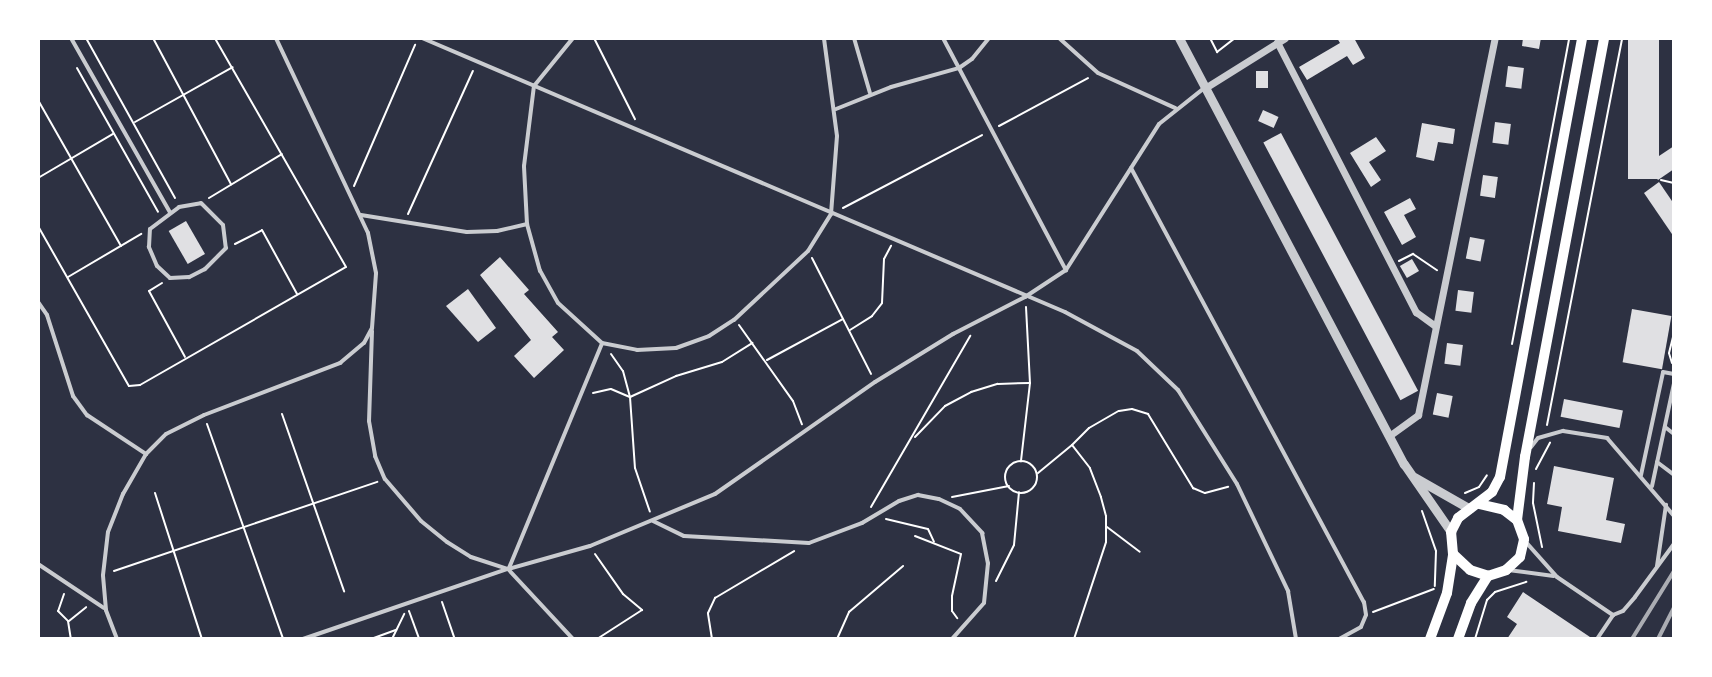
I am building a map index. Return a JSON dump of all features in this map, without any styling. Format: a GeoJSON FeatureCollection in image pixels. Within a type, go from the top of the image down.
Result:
{"type":"FeatureCollection","features":[{"type":"Feature","properties":{"kind":"main road"},"geometry":{"type":"LineString","coordinates":[[1430,639],[1447,593],[1453,554],[1451,532],[1458,518],[1492,492],[1500,477],[1582,38]]}},
{"type":"Feature","properties":{"kind":"main road"},"geometry":{"type":"LineString","coordinates":[[1453,554],[1470,570],[1488,576],[1506,570],[1520,557],[1524,539],[1517,520],[1525,457],[1604,38]]}},
{"type":"Feature","properties":{"kind":"main road"},"geometry":{"type":"LineString","coordinates":[[1474,506],[1504,510],[1517,520]]}},
{"type":"Feature","properties":{"kind":"main road"},"geometry":{"type":"LineString","coordinates":[[1458,639],[1471,603],[1488,576]]}},
{"type":"Feature","properties":{"kind":"street"},"geometry":{"type":"LineString","coordinates":[[1179,38],[1389,436],[1410,474],[1451,532]]}},
{"type":"Feature","properties":{"kind":"street"},"geometry":{"type":"LineString","coordinates":[[1389,436],[1418,415],[1495,38]]}},
{"type":"Feature","properties":{"kind":"street"},"geometry":{"type":"LineString","coordinates":[[1205,88],[1281,40],[1391,266],[1416,312],[1435,326]]}},
{"type":"Feature","properties":{"kind":"street"},"geometry":{"type":"LineString","coordinates":[[1410,474],[1474,506]]}},
{"type":"Feature","properties":{"kind":"lane"},"geometry":{"type":"LineString","coordinates":[[71,38],[170,212]]}},
{"type":"Feature","properties":{"kind":"lane"},"geometry":{"type":"LineString","coordinates":[[276,38],[361,215],[376,273],[369,421],[375,456],[385,479],[421,521],[447,542],[471,557],[508,569],[573,639]]}},
{"type":"Feature","properties":{"kind":"lane"},"geometry":{"type":"LineString","coordinates":[[420,38],[1065,312],[1137,351],[1178,390],[1237,484],[1288,591],[1296,639]]}},
{"type":"Feature","properties":{"kind":"lane"},"geometry":{"type":"LineString","coordinates":[[573,38],[534,86],[524,166],[527,224],[540,271],[558,303],[602,343],[637,350],[676,348],[709,336],[734,320],[808,251],[831,214],[836,109],[824,38]]}},
{"type":"Feature","properties":{"kind":"lane"},"geometry":{"type":"LineString","coordinates":[[854,38],[870,94]]}},
{"type":"Feature","properties":{"kind":"lane"},"geometry":{"type":"LineString","coordinates":[[943,38],[1066,270]]}},
{"type":"Feature","properties":{"kind":"lane"},"geometry":{"type":"LineString","coordinates":[[836,109],[870,94],[959,68],[972,59],[989,38]]}},
{"type":"Feature","properties":{"kind":"lane"},"geometry":{"type":"LineString","coordinates":[[1059,38],[1098,73],[1175,108]]}},
{"type":"Feature","properties":{"kind":"lane"},"geometry":{"type":"LineString","coordinates":[[303,639],[408,606],[508,569],[590,546],[715,494],[875,382],[1025,297],[1066,270],[1159,124],[1175,108],[1205,88]]}},
{"type":"Feature","properties":{"kind":"lane"},"geometry":{"type":"LineString","coordinates":[[1131,168],[1364,602],[1366,615],[1361,627],[1339,639]]}},
{"type":"Feature","properties":{"kind":"lane"},"geometry":{"type":"LineString","coordinates":[[201,203],[223,225],[226,248],[205,269],[189,277],[170,278],[157,266],[149,247],[150,229],[161,217],[179,207],[201,203]]}},
{"type":"Feature","properties":{"kind":"lane"},"geometry":{"type":"LineString","coordinates":[[361,215],[467,232],[497,231],[527,224]]}},
{"type":"Feature","properties":{"kind":"lane"},"geometry":{"type":"LineString","coordinates":[[38,302],[47,315],[73,396],[87,415],[146,454]]}},
{"type":"Feature","properties":{"kind":"lane"},"geometry":{"type":"LineString","coordinates":[[117,639],[106,610],[103,575],[108,532],[123,494],[146,454],[166,434],[204,415],[340,363],[364,343],[372,328]]}},
{"type":"Feature","properties":{"kind":"lane"},"geometry":{"type":"LineString","coordinates":[[508,569],[602,343]]}},
{"type":"Feature","properties":{"kind":"lane"},"geometry":{"type":"LineString","coordinates":[[1641,475],[1663,372],[1674,371]]}},
{"type":"Feature","properties":{"kind":"lane"},"geometry":{"type":"LineString","coordinates":[[1651,488],[1674,383]]}},
{"type":"Feature","properties":{"kind":"lane"},"geometry":{"type":"LineString","coordinates":[[1665,427],[1674,434]]}},
{"type":"Feature","properties":{"kind":"lane"},"geometry":{"type":"LineString","coordinates":[[1525,457],[1538,438],[1548,434],[1563,431],[1607,438],[1674,516]]}},
{"type":"Feature","properties":{"kind":"lane"},"geometry":{"type":"LineString","coordinates":[[1657,462],[1674,475]]}},
{"type":"Feature","properties":{"kind":"lane"},"geometry":{"type":"LineString","coordinates":[[653,521],[684,536],[809,543],[862,523],[875,513],[918,495],[939,499],[960,509],[982,533],[988,563],[984,603],[952,639]]}},
{"type":"Feature","properties":{"kind":"lane"},"geometry":{"type":"LineString","coordinates":[[1656,568],[1666,505]]}},
{"type":"Feature","properties":{"kind":"lane"},"geometry":{"type":"LineString","coordinates":[[1524,539],[1557,577],[1613,615]]}},
{"type":"Feature","properties":{"kind":"lane"},"geometry":{"type":"LineString","coordinates":[[1597,639],[1613,615],[1623,611],[1674,544]]}},
{"type":"Feature","properties":{"kind":"lane"},"geometry":{"type":"LineString","coordinates":[[38,564],[71,583],[106,610]]}},
{"type":"Feature","properties":{"kind":"lane"},"geometry":{"type":"LineString","coordinates":[[1506,570],[1557,577]]}},
{"type":"Feature","properties":{"kind":"path"},"geometry":{"type":"LineString","coordinates":[[86,38],[179,207]]}},
{"type":"Feature","properties":{"kind":"path"},"geometry":{"type":"LineString","coordinates":[[153,38],[231,184]]}},
{"type":"Feature","properties":{"kind":"path"},"geometry":{"type":"LineString","coordinates":[[38,226],[129,386],[140,385],[346,267],[215,38]]}},
{"type":"Feature","properties":{"kind":"path"},"geometry":{"type":"LineString","coordinates":[[351,194],[420,38]]}},
{"type":"Feature","properties":{"kind":"path"},"geometry":{"type":"LineString","coordinates":[[594,38],[643,133]]}},
{"type":"Feature","properties":{"kind":"path"},"geometry":{"type":"LineString","coordinates":[[1210,38],[1217,52],[1235,38]]}},
{"type":"Feature","properties":{"kind":"path"},"geometry":{"type":"LineString","coordinates":[[1511,349],[1569,38]]}},
{"type":"Feature","properties":{"kind":"path"},"geometry":{"type":"LineString","coordinates":[[1539,554],[1543,544],[1533,503],[1535,471],[1550,443],[1546,419],[1622,38]]}},
{"type":"Feature","properties":{"kind":"path"},"geometry":{"type":"LineString","coordinates":[[404,223],[476,62]]}},
{"type":"Feature","properties":{"kind":"path"},"geometry":{"type":"LineString","coordinates":[[76,65],[161,217]]}},
{"type":"Feature","properties":{"kind":"path"},"geometry":{"type":"LineString","coordinates":[[134,123],[233,67]]}},
{"type":"Feature","properties":{"kind":"path"},"geometry":{"type":"LineString","coordinates":[[831,214],[1098,73]]}},
{"type":"Feature","properties":{"kind":"path"},"geometry":{"type":"LineString","coordinates":[[38,100],[121,246]]}},
{"type":"Feature","properties":{"kind":"path"},"geometry":{"type":"LineString","coordinates":[[38,178],[114,133]]}},
{"type":"Feature","properties":{"kind":"path"},"geometry":{"type":"LineString","coordinates":[[201,203],[282,154]]}},
{"type":"Feature","properties":{"kind":"path"},"geometry":{"type":"LineString","coordinates":[[1661,180],[1674,183]]}},
{"type":"Feature","properties":{"kind":"path"},"geometry":{"type":"LineString","coordinates":[[67,278],[150,229]]}},
{"type":"Feature","properties":{"kind":"path"},"geometry":{"type":"LineString","coordinates":[[226,248],[262,230],[297,294]]}},
{"type":"Feature","properties":{"kind":"path"},"geometry":{"type":"LineString","coordinates":[[849,331],[872,316],[882,303],[884,259],[894,241]]}},
{"type":"Feature","properties":{"kind":"path"},"geometry":{"type":"LineString","coordinates":[[808,251],[875,382]]}},
{"type":"Feature","properties":{"kind":"path"},"geometry":{"type":"LineString","coordinates":[[1391,266],[1413,254],[1431,269],[1446,272]]}},
{"type":"Feature","properties":{"kind":"path"},"geometry":{"type":"LineString","coordinates":[[170,278],[149,291],[186,359]]}},
{"type":"Feature","properties":{"kind":"path"},"geometry":{"type":"LineString","coordinates":[[1021,461],[1030,383],[1025,297]]}},
{"type":"Feature","properties":{"kind":"path"},"geometry":{"type":"LineString","coordinates":[[766,361],[843,319]]}},
{"type":"Feature","properties":{"kind":"path"},"geometry":{"type":"LineString","coordinates":[[734,320],[793,401],[806,432]]}},
{"type":"Feature","properties":{"kind":"path"},"geometry":{"type":"LineString","coordinates":[[862,523],[979,321]]}},
{"type":"Feature","properties":{"kind":"path"},"geometry":{"type":"LineString","coordinates":[[1674,333],[1669,353],[1674,371]]}},
{"type":"Feature","properties":{"kind":"path"},"geometry":{"type":"LineString","coordinates":[[602,343],[623,371],[630,397],[635,468],[653,521]]}},
{"type":"Feature","properties":{"kind":"path"},"geometry":{"type":"LineString","coordinates":[[581,397],[611,389],[630,397],[676,376],[722,362],[752,343]]}},
{"type":"Feature","properties":{"kind":"path"},"geometry":{"type":"LineString","coordinates":[[913,439],[945,406],[971,392],[998,384],[1030,383]]}},
{"type":"Feature","properties":{"kind":"path"},"geometry":{"type":"LineString","coordinates":[[1019,492],[1033,487],[1037,473],[1102,419],[1132,409],[1148,414],[1193,488],[1217,492],[1237,484]]}},
{"type":"Feature","properties":{"kind":"path"},"geometry":{"type":"LineString","coordinates":[[282,414],[344,591]]}},
{"type":"Feature","properties":{"kind":"path"},"geometry":{"type":"LineString","coordinates":[[204,415],[283,639]]}},
{"type":"Feature","properties":{"kind":"path"},"geometry":{"type":"LineString","coordinates":[[1072,445],[1090,468],[1106,526],[1103,552],[1074,639]]}},
{"type":"Feature","properties":{"kind":"path"},"geometry":{"type":"LineString","coordinates":[[1019,492],[1009,486],[1006,477],[1008,468],[1021,461],[1031,464],[1037,473]]}},
{"type":"Feature","properties":{"kind":"path"},"geometry":{"type":"LineString","coordinates":[[1463,494],[1479,487],[1488,473]]}},
{"type":"Feature","properties":{"kind":"path"},"geometry":{"type":"LineString","coordinates":[[103,575],[385,479]]}},
{"type":"Feature","properties":{"kind":"path"},"geometry":{"type":"LineString","coordinates":[[939,499],[1009,486]]}},
{"type":"Feature","properties":{"kind":"path"},"geometry":{"type":"LineString","coordinates":[[984,603],[1014,545],[1019,492]]}},
{"type":"Feature","properties":{"kind":"path"},"geometry":{"type":"LineString","coordinates":[[155,493],[202,639]]}},
{"type":"Feature","properties":{"kind":"path"},"geometry":{"type":"LineString","coordinates":[[875,513],[928,529],[934,543]]}},
{"type":"Feature","properties":{"kind":"path"},"geometry":{"type":"LineString","coordinates":[[1428,521],[1436,551],[1435,599]]}},
{"type":"Feature","properties":{"kind":"path"},"geometry":{"type":"LineString","coordinates":[[1106,526],[1140,552]]}},
{"type":"Feature","properties":{"kind":"path"},"geometry":{"type":"LineString","coordinates":[[915,536],[961,554],[952,596],[952,611],[961,626]]}},
{"type":"Feature","properties":{"kind":"path"},"geometry":{"type":"LineString","coordinates":[[712,639],[708,613],[715,598],[809,543]]}},
{"type":"Feature","properties":{"kind":"path"},"geometry":{"type":"LineString","coordinates":[[590,546],[623,594],[642,610],[597,639]]}},
{"type":"Feature","properties":{"kind":"path"},"geometry":{"type":"LineString","coordinates":[[837,639],[849,612],[903,566]]}},
{"type":"Feature","properties":{"kind":"path"},"geometry":{"type":"LineString","coordinates":[[1475,639],[1487,600],[1495,592],[1528,580],[1532,572]]}},
{"type":"Feature","properties":{"kind":"path"},"geometry":{"type":"LineString","coordinates":[[71,583],[58,611],[68,621],[71,639]]}},
{"type":"Feature","properties":{"kind":"path"},"geometry":{"type":"LineString","coordinates":[[1366,615],[1435,589]]}},
{"type":"Feature","properties":{"kind":"path"},"geometry":{"type":"LineString","coordinates":[[439,595],[455,639]]}},
{"type":"Feature","properties":{"kind":"path"},"geometry":{"type":"LineString","coordinates":[[68,621],[96,600]]}},
{"type":"Feature","properties":{"kind":"path"},"geometry":{"type":"LineString","coordinates":[[392,639],[408,606]]}},
{"type":"Feature","properties":{"kind":"path"},"geometry":{"type":"LineString","coordinates":[[408,606],[419,639]]}},
{"type":"Feature","properties":{"kind":"path"},"geometry":{"type":"LineString","coordinates":[[371,639],[396,630]]}},
{"type":"Feature","properties":{"kind":"building"},"geometry":{"type":"Polygon","coordinates":[[[1337,38],[1354,38],[1365,58],[1353,65],[1347,56],[1307,80],[1299,67],[1340,43],[1337,38]]]}},
{"type":"Feature","properties":{"kind":"building"},"geometry":{"type":"Polygon","coordinates":[[[1523,38],[1541,38],[1539,49],[1522,46],[1523,38]]]}},
{"type":"Feature","properties":{"kind":"building"},"geometry":{"type":"Polygon","coordinates":[[[1628,38],[1659,38],[1659,179],[1628,179],[1628,38]]]}},
{"type":"Feature","properties":{"kind":"building"},"geometry":{"type":"Polygon","coordinates":[[[1508,66],[1524,68],[1521,89],[1505,87],[1508,66]]]}},
{"type":"Feature","properties":{"kind":"building"},"geometry":{"type":"Polygon","coordinates":[[[1256,71],[1268,71],[1268,88],[1256,88],[1256,71]]]}},
{"type":"Feature","properties":{"kind":"building"},"geometry":{"type":"Polygon","coordinates":[[[1263,110],[1279,117],[1274,128],[1258,121],[1263,110]]]}},
{"type":"Feature","properties":{"kind":"building"},"geometry":{"type":"Polygon","coordinates":[[[1495,122],[1511,124],[1508,145],[1492,143],[1495,122]]]}},
{"type":"Feature","properties":{"kind":"building"},"geometry":{"type":"Polygon","coordinates":[[[1422,123],[1455,129],[1453,144],[1438,142],[1434,161],[1416,157],[1422,123]]]}},
{"type":"Feature","properties":{"kind":"building"},"geometry":{"type":"Polygon","coordinates":[[[1281,133],[1418,391],[1400,400],[1263,142],[1281,133]]]}},
{"type":"Feature","properties":{"kind":"building"},"geometry":{"type":"Polygon","coordinates":[[[1376,137],[1386,151],[1369,162],[1381,180],[1371,187],[1350,153],[1376,137]]]}},
{"type":"Feature","properties":{"kind":"building"},"geometry":{"type":"Polygon","coordinates":[[[1674,146],[1674,169],[1658,180],[1647,164],[1674,146]]]}},
{"type":"Feature","properties":{"kind":"building"},"geometry":{"type":"Polygon","coordinates":[[[1483,175],[1498,177],[1495,198],[1480,196],[1483,175]]]}},
{"type":"Feature","properties":{"kind":"building"},"geometry":{"type":"Polygon","coordinates":[[[1659,182],[1674,204],[1674,237],[1644,193],[1659,182]]]}},
{"type":"Feature","properties":{"kind":"building"},"geometry":{"type":"Polygon","coordinates":[[[1410,198],[1416,209],[1404,215],[1416,237],[1402,245],[1384,212],[1410,198]]]}},
{"type":"Feature","properties":{"kind":"building"},"geometry":{"type":"Polygon","coordinates":[[[186,221],[205,254],[188,264],[169,231],[186,221]]]}},
{"type":"Feature","properties":{"kind":"building"},"geometry":{"type":"Polygon","coordinates":[[[1470,237],[1485,240],[1481,261],[1466,259],[1470,237]]]}},
{"type":"Feature","properties":{"kind":"building"},"geometry":{"type":"Polygon","coordinates":[[[500,257],[529,290],[524,294],[558,332],[552,337],[564,350],[534,378],[514,356],[531,340],[480,275],[500,257]]]}},
{"type":"Feature","properties":{"kind":"building"},"geometry":{"type":"Polygon","coordinates":[[[1412,259],[1419,271],[1407,278],[1400,266],[1412,259]]]}},
{"type":"Feature","properties":{"kind":"building"},"geometry":{"type":"Polygon","coordinates":[[[468,289],[496,328],[478,342],[446,306],[468,289]]]}},
{"type":"Feature","properties":{"kind":"building"},"geometry":{"type":"Polygon","coordinates":[[[1458,290],[1474,292],[1471,313],[1455,311],[1458,290]]]}},
{"type":"Feature","properties":{"kind":"building"},"geometry":{"type":"Polygon","coordinates":[[[1632,309],[1671,316],[1662,369],[1623,362],[1632,309]]]}},
{"type":"Feature","properties":{"kind":"building"},"geometry":{"type":"Polygon","coordinates":[[[1447,343],[1463,345],[1460,366],[1444,364],[1447,343]]]}},
{"type":"Feature","properties":{"kind":"building"},"geometry":{"type":"Polygon","coordinates":[[[1437,393],[1453,396],[1449,418],[1433,415],[1437,393]]]}},
{"type":"Feature","properties":{"kind":"building"},"geometry":{"type":"Polygon","coordinates":[[[1564,399],[1623,410],[1619,428],[1561,417],[1564,399]]]}},
{"type":"Feature","properties":{"kind":"building"},"geometry":{"type":"Polygon","coordinates":[[[1554,466],[1614,478],[1606,520],[1625,524],[1621,543],[1558,531],[1562,507],[1547,504],[1554,466]]]}},
{"type":"Feature","properties":{"kind":"building"},"geometry":{"type":"Polygon","coordinates":[[[1523,592],[1590,637],[1507,639],[1517,624],[1507,617],[1523,592]]]}},
{"type":"Feature","properties":{"kind":"railway"},"geometry":{"type":"LineString","coordinates":[[1632,639],[1674,571]]}},
{"type":"Feature","properties":{"kind":"railway"},"geometry":{"type":"LineString","coordinates":[[1658,639],[1674,607]]}}]}
